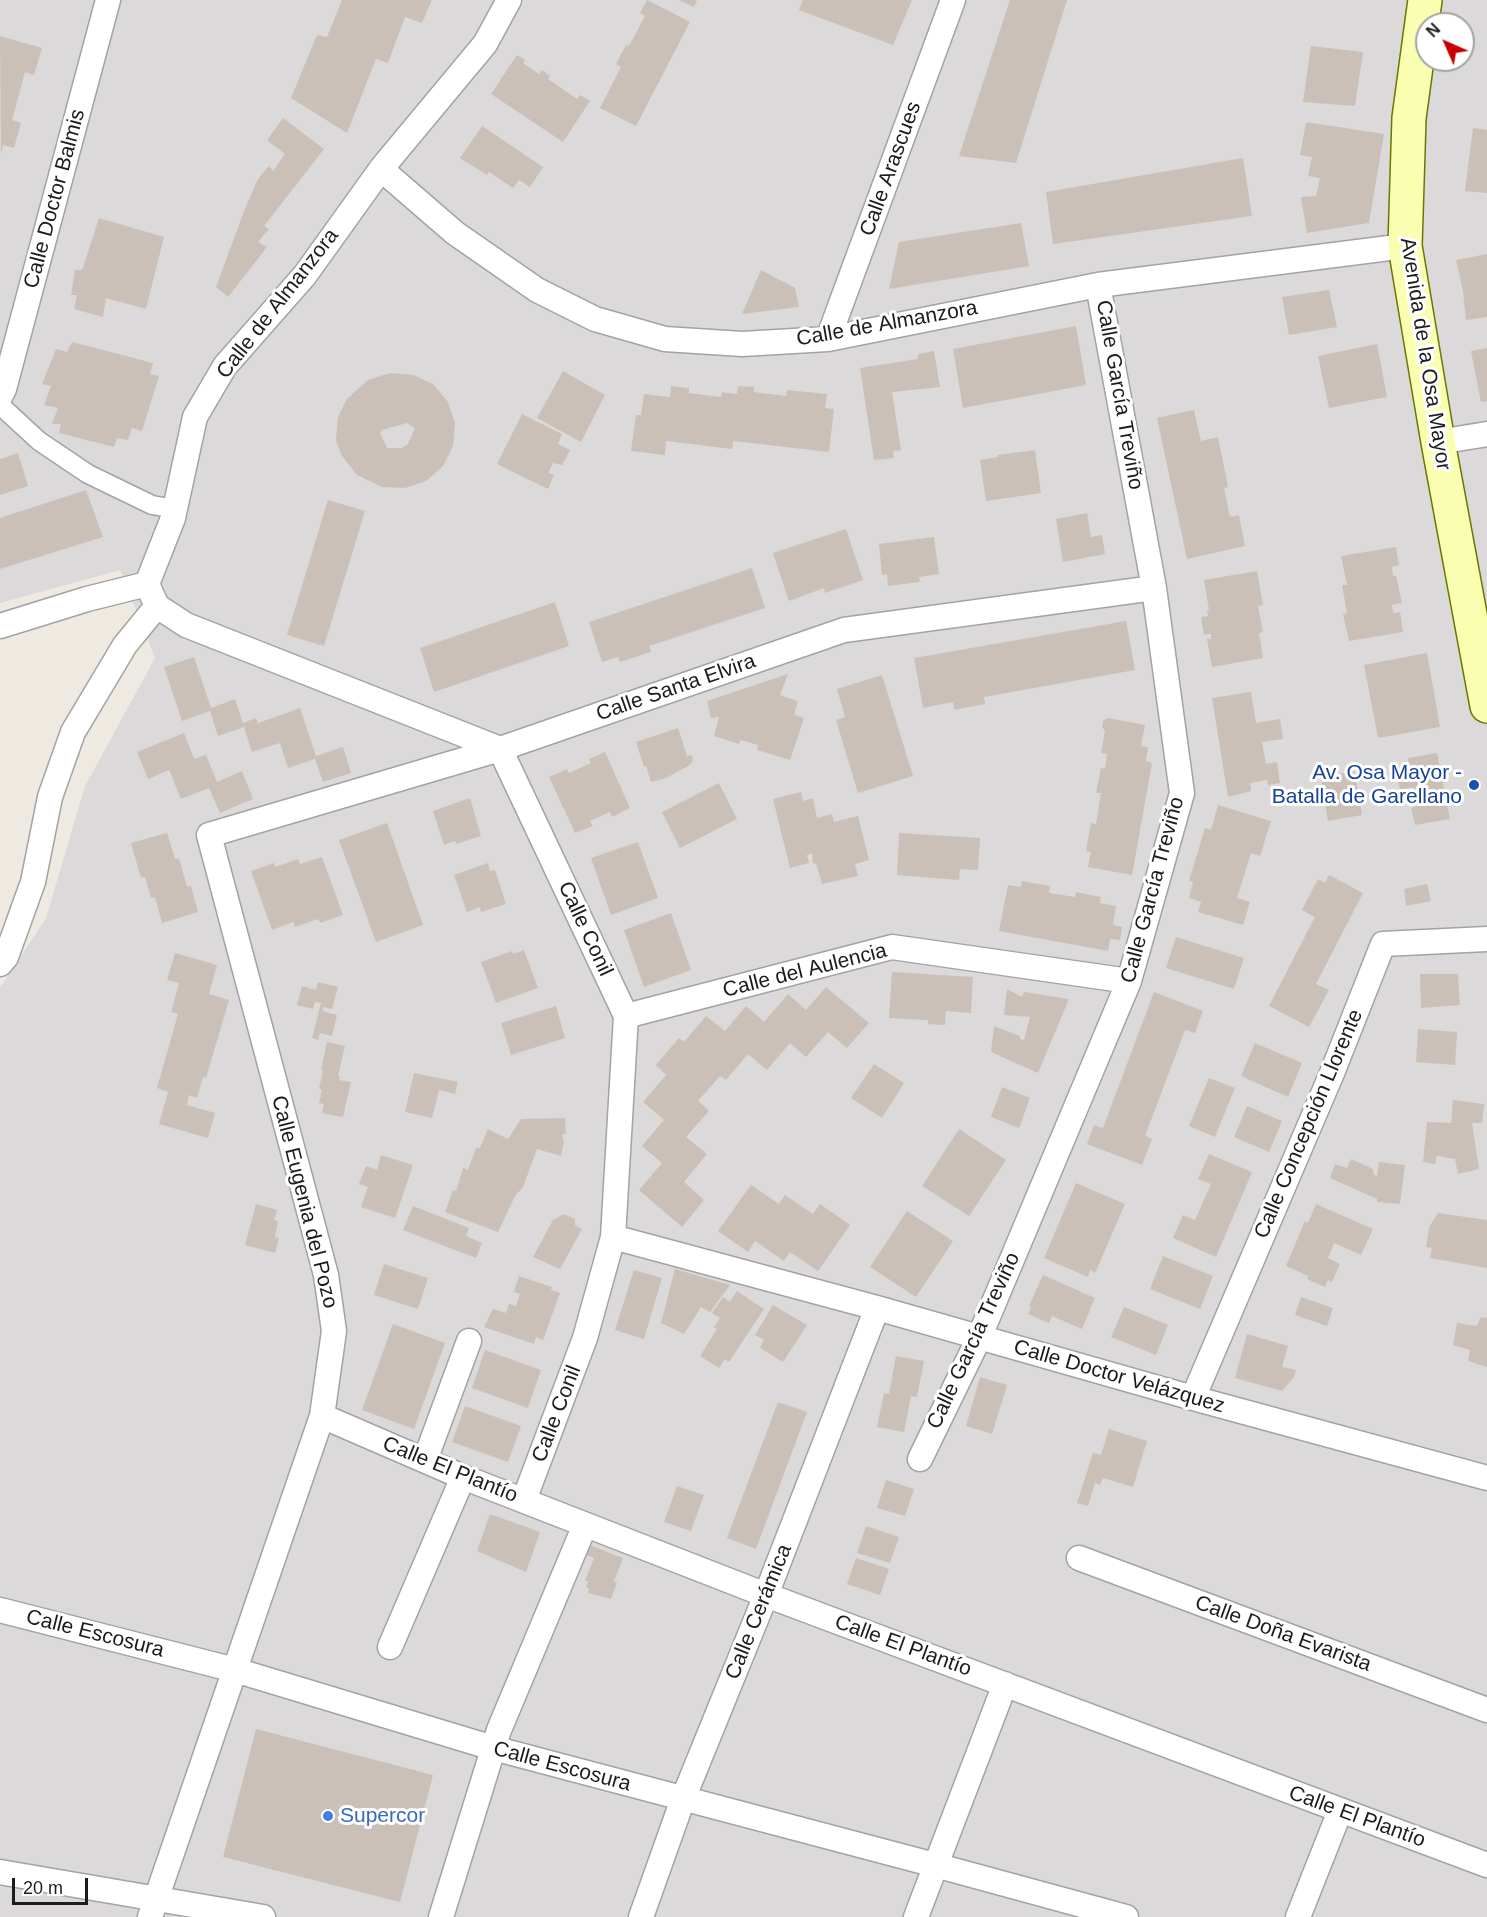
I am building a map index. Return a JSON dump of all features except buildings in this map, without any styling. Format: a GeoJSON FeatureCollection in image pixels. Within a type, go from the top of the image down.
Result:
{"type":"FeatureCollection","features":[{"type":"Feature","properties":{"kind":"main road","name":"Avenida de la Osa Mayor"},"geometry":{"type":"LineString","coordinates":[[1425,0],[1409,118],[1405,246],[1438,442],[1482,647],[1487,706]]}},
{"type":"Feature","properties":{"kind":"street","name":"Calle Doctor Balmis"},"geometry":{"type":"LineString","coordinates":[[0,397],[108,0]]}},
{"type":"Feature","properties":{"kind":"street","name":"Calle de Almanzora"},"geometry":{"type":"LineString","coordinates":[[147,584],[175,509],[195,417],[225,366],[305,275],[381,168],[485,44],[509,0]]}},
{"type":"Feature","properties":{"kind":"street","name":"Calle Arascues"},"geometry":{"type":"LineString","coordinates":[[828,339],[953,0]]}},
{"type":"Feature","properties":{"kind":"street","name":"Calle de Almanzora"},"geometry":{"type":"LineString","coordinates":[[381,168],[455,233],[537,290],[595,319],[665,339],[742,344],[828,339],[1098,285],[1405,246]]}},
{"type":"Feature","properties":{"kind":"street","name":"Calle García Treviño"},"geometry":{"type":"LineString","coordinates":[[920,1459],[979,1338],[1129,981],[1182,794],[1154,588],[1098,285]]}},
{"type":"Feature","properties":{"kind":"street"},"geometry":{"type":"LineString","coordinates":[[0,405],[39,441],[88,474],[152,505],[175,509]]}},
{"type":"Feature","properties":{"kind":"street"},"geometry":{"type":"LineString","coordinates":[[1438,442],[1487,434]]}},
{"type":"Feature","properties":{"kind":"street"},"geometry":{"type":"LineString","coordinates":[[0,626],[87,599],[147,584],[157,606],[186,625],[500,749]]}},
{"type":"Feature","properties":{"kind":"street","name":"Calle Santa Elvira"},"geometry":{"type":"LineString","coordinates":[[209,835],[500,749],[844,630],[1154,588]]}},
{"type":"Feature","properties":{"kind":"street"},"geometry":{"type":"LineString","coordinates":[[0,964],[6,957],[33,882],[50,797],[73,732],[125,645],[157,606]]}},
{"type":"Feature","properties":{"kind":"street","name":"Calle Conil"},"geometry":{"type":"LineString","coordinates":[[500,749],[626,1016],[613,1237],[585,1338],[524,1500]]}},
{"type":"Feature","properties":{"kind":"street","name":"Calle Eugenia del Pozo"},"geometry":{"type":"LineString","coordinates":[[153,1908],[322,1416],[334,1331],[326,1275],[209,835]]}},
{"type":"Feature","properties":{"kind":"street","name":"Calle Concepción Llorente"},"geometry":{"type":"LineString","coordinates":[[1193,1398],[1327,1084],[1383,944],[1487,939]]}},
{"type":"Feature","properties":{"kind":"street","name":"Calle del Aulencia"},"geometry":{"type":"LineString","coordinates":[[626,1016],[892,947],[1129,981]]}},
{"type":"Feature","properties":{"kind":"street","name":"Calle Doctor Velázquez"},"geometry":{"type":"LineString","coordinates":[[613,1237],[1487,1478]]}},
{"type":"Feature","properties":{"kind":"street","name":"Calle Cerámica"},"geometry":{"type":"LineString","coordinates":[[640,1917],[683,1799],[766,1595],[877,1308]]}},
{"type":"Feature","properties":{"kind":"street"},"geometry":{"type":"LineString","coordinates":[[425,1460],[469,1341]]}},
{"type":"Feature","properties":{"kind":"street","name":"Calle El Plantío"},"geometry":{"type":"LineString","coordinates":[[322,1416],[463,1477],[766,1595],[1487,1865]]}},
{"type":"Feature","properties":{"kind":"street"},"geometry":{"type":"LineString","coordinates":[[390,1647],[463,1477]]}},
{"type":"Feature","properties":{"kind":"street"},"geometry":{"type":"LineString","coordinates":[[441,1917],[493,1748],[585,1525]]}},
{"type":"Feature","properties":{"kind":"street","name":"Calle Doña Evarista"},"geometry":{"type":"LineString","coordinates":[[1078,1558],[1487,1710]]}},
{"type":"Feature","properties":{"kind":"street","name":"Calle Escosura"},"geometry":{"type":"LineString","coordinates":[[0,1610],[235,1670],[493,1748],[1126,1917]]}},
{"type":"Feature","properties":{"kind":"street"},"geometry":{"type":"LineString","coordinates":[[916,1917],[1005,1684]]}},
{"type":"Feature","properties":{"kind":"street"},"geometry":{"type":"LineString","coordinates":[[1298,1917],[1340,1811]]}},
{"type":"Feature","properties":{"kind":"street"},"geometry":{"type":"LineString","coordinates":[[0,1872],[153,1908],[263,1917]]}},
{"type":"Feature","properties":{"kind":"shaded area"},"geometry":{"type":"Polygon","coordinates":[[[0,0],[1487,0],[1487,1917],[0,1917],[0,988],[46,918],[85,786],[155,658],[120,570],[0,603],[0,0]]]}},
{"type":"Feature","properties":{"kind":"place","name":"Av. Osa Mayor - Batalla de Garellano"},"geometry":{"type":"Point","coordinates":[1474,785]}},
{"type":"Feature","properties":{"kind":"place","name":"Supercor"},"geometry":{"type":"Point","coordinates":[328,1816]}}]}
